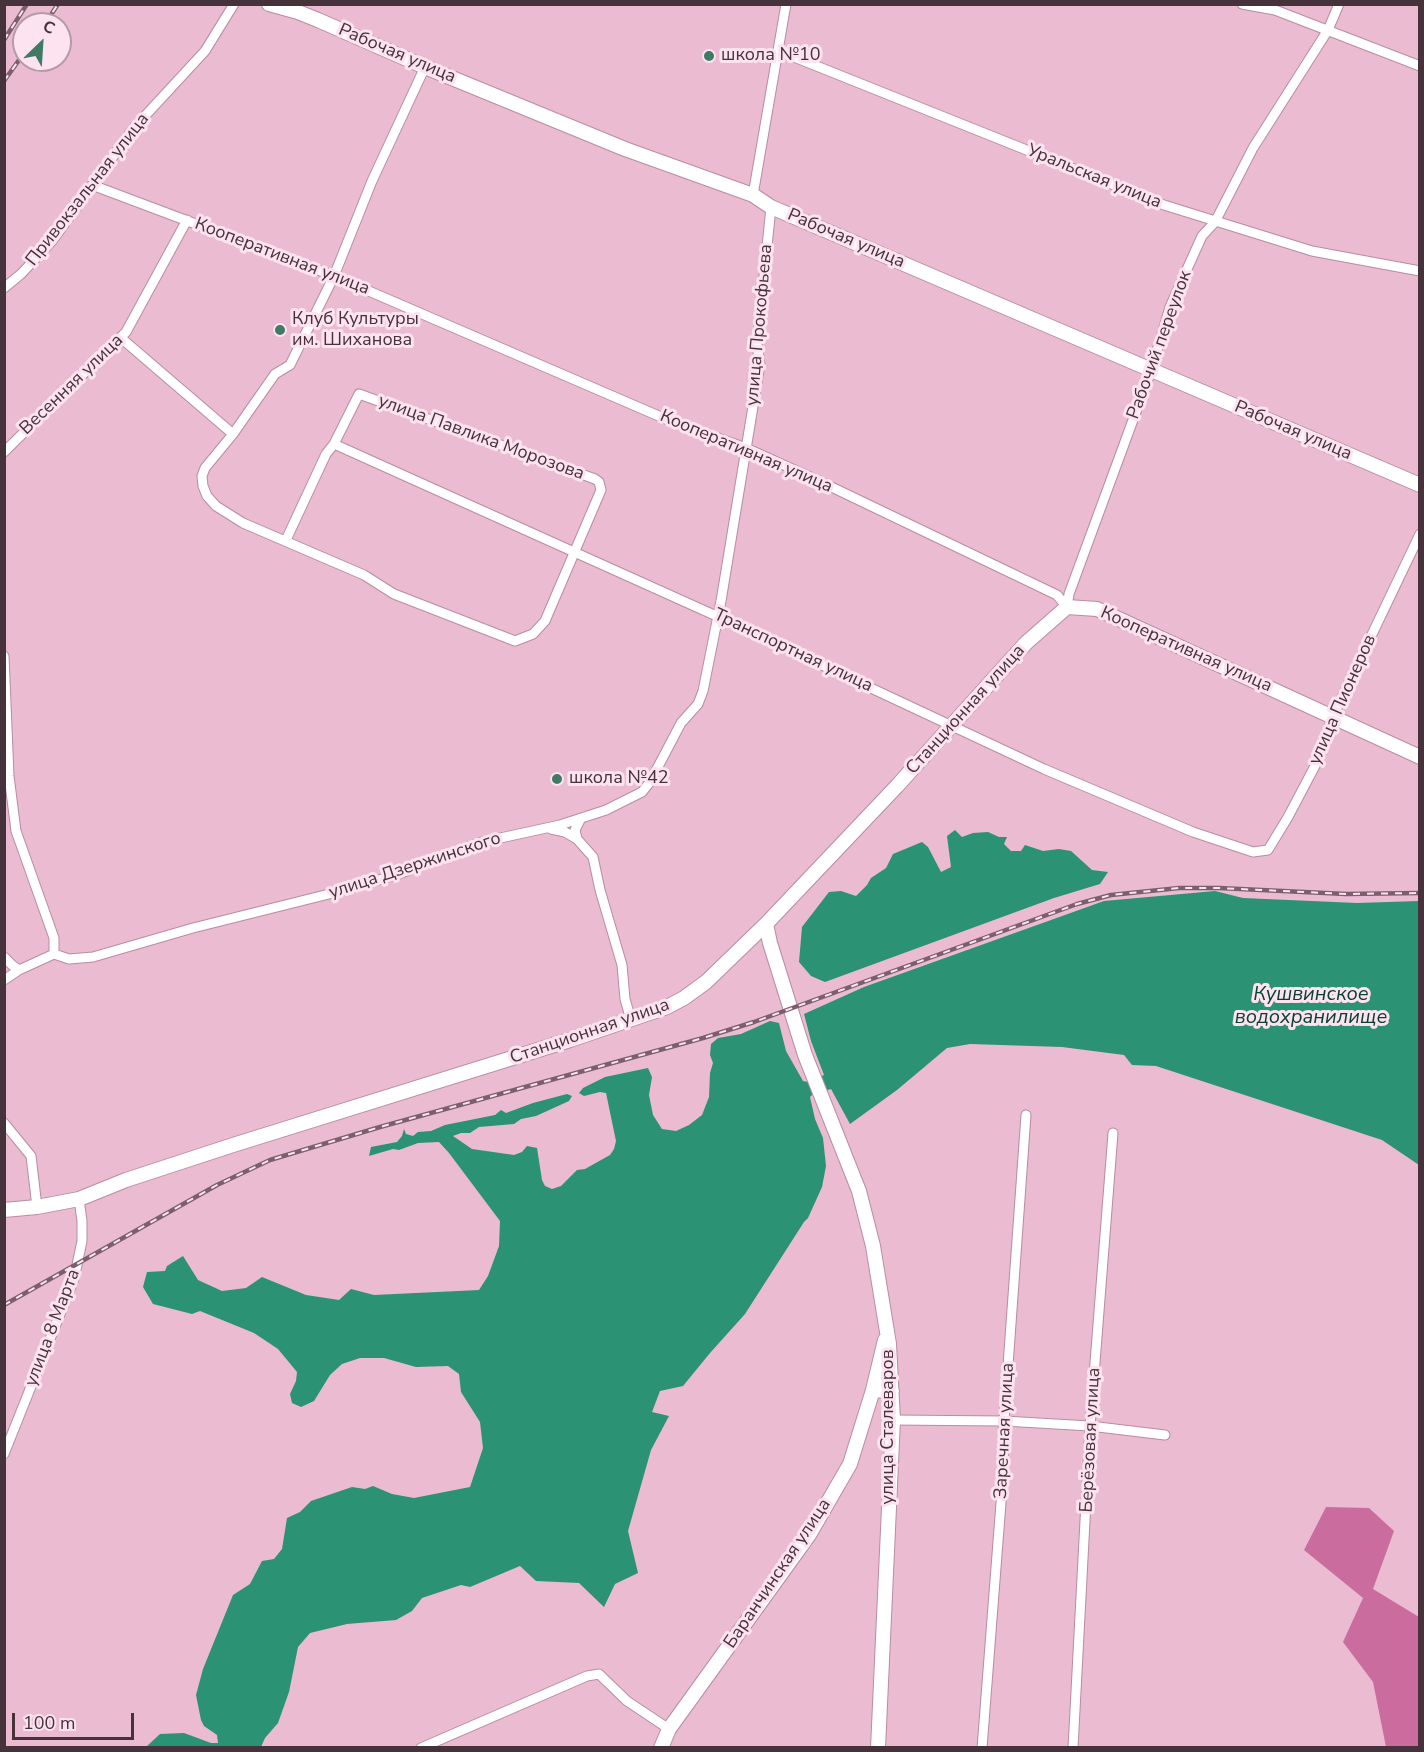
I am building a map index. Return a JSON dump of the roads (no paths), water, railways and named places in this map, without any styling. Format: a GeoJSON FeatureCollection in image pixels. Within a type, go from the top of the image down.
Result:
{"type":"FeatureCollection","features":[{"type":"Feature","properties":{"kind":"street","name":"Привокзальная улица"},"geometry":{"type":"LineString","coordinates":[[4,288],[21,274],[52,241],[132,130],[205,51],[234,4]]}},
{"type":"Feature","properties":{"kind":"street","name":"Рабочая улица"},"geometry":{"type":"LineString","coordinates":[[269,4],[298,12],[625,149],[753,195],[771,207],[1419,485]]}},
{"type":"Feature","properties":{"kind":"street"},"geometry":{"type":"LineString","coordinates":[[753,195],[786,4]]}},
{"type":"Feature","properties":{"kind":"street"},"geometry":{"type":"LineString","coordinates":[[1242,4],[1275,10],[1419,66]]}},
{"type":"Feature","properties":{"kind":"street","name":"Рабочий переулок"},"geometry":{"type":"LineString","coordinates":[[1067,607],[1069,594],[1151,371],[1170,307],[1202,236],[1215,222],[1253,148],[1328,30],[1339,4]]}},
{"type":"Feature","properties":{"kind":"street","name":"Уральская улица"},"geometry":{"type":"LineString","coordinates":[[779,51],[1153,201],[1312,251],[1419,270]]}},
{"type":"Feature","properties":{"kind":"street"},"geometry":{"type":"LineString","coordinates":[[425,67],[372,181],[334,276],[290,365],[275,374],[233,434],[205,468],[202,476],[203,486],[216,506],[243,523],[364,574],[394,594],[515,641],[534,634],[545,621],[574,551]]}},
{"type":"Feature","properties":{"kind":"street","name":"Кооперативная улица"},"geometry":{"type":"LineString","coordinates":[[92,185],[334,276],[675,423],[746,448],[1057,595],[1067,607],[1097,609],[1419,757]]}},
{"type":"Feature","properties":{"kind":"street","name":"улица Прокофьева"},"geometry":{"type":"LineString","coordinates":[[703,691],[718,616],[760,364],[757,345],[771,207]]}},
{"type":"Feature","properties":{"kind":"street","name":"Весенняя улица"},"geometry":{"type":"LineString","coordinates":[[4,452],[126,332],[187,220]]}},
{"type":"Feature","properties":{"kind":"street"},"geometry":{"type":"LineString","coordinates":[[121,338],[233,434]]}},
{"type":"Feature","properties":{"kind":"street","name":"улица Павлика Морозова"},"geometry":{"type":"LineString","coordinates":[[334,444],[359,394],[595,479],[600,486],[598,498],[574,551]]}},
{"type":"Feature","properties":{"kind":"street"},"geometry":{"type":"LineString","coordinates":[[286,540],[326,454],[334,444]]}},
{"type":"Feature","properties":{"kind":"street","name":"Транспортная улица"},"geometry":{"type":"LineString","coordinates":[[334,444],[718,616],[1044,769],[1193,832],[1253,852]]}},
{"type":"Feature","properties":{"kind":"street","name":"улица Пионеров"},"geometry":{"type":"LineString","coordinates":[[1253,852],[1268,850],[1288,818],[1316,764],[1333,717],[1419,534]]}},
{"type":"Feature","properties":{"kind":"street","name":"Станционная улица"},"geometry":{"type":"LineString","coordinates":[[4,1210],[37,1207],[79,1199],[126,1180],[233,1145],[432,1084],[668,1007],[694,991],[766,924],[897,786],[1026,643],[1067,607]]}},
{"type":"Feature","properties":{"kind":"street"},"geometry":{"type":"LineString","coordinates":[[4,656],[9,776],[14,821],[54,938],[54,954],[15,968],[7,979]]}},
{"type":"Feature","properties":{"kind":"street","name":"улица Дзержинского"},"geometry":{"type":"LineString","coordinates":[[54,954],[69,959],[93,957],[193,928],[337,892],[396,875],[482,842],[548,828],[606,810],[642,792],[650,782],[681,723],[698,704],[703,691]]}},
{"type":"Feature","properties":{"kind":"street"},"geometry":{"type":"LineString","coordinates":[[577,839],[575,830],[581,818]]}},
{"type":"Feature","properties":{"kind":"street"},"geometry":{"type":"LineString","coordinates":[[548,828],[565,832],[577,839],[593,857],[622,965],[625,999],[631,1020]]}},
{"type":"Feature","properties":{"kind":"street","name":"улица Сталеваров"},"geometry":{"type":"LineString","coordinates":[[766,924],[805,1055],[852,1168],[865,1209],[887,1329],[892,1420],[878,1748]]}},
{"type":"Feature","properties":{"kind":"street"},"geometry":{"type":"LineString","coordinates":[[4,957],[15,968]]}},
{"type":"Feature","properties":{"kind":"street","name":"Заречная улица"},"geometry":{"type":"LineString","coordinates":[[982,1748],[1003,1477],[1004,1421],[1026,1115]]}},
{"type":"Feature","properties":{"kind":"street"},"geometry":{"type":"LineString","coordinates":[[4,1123],[31,1156],[37,1207]]}},
{"type":"Feature","properties":{"kind":"street","name":"Берёзовая улица"},"geometry":{"type":"LineString","coordinates":[[1073,1748],[1090,1426],[1113,1133]]}},
{"type":"Feature","properties":{"kind":"street","name":"улица 8 Марта"},"geometry":{"type":"LineString","coordinates":[[4,1454],[74,1279],[82,1241],[79,1199]]}},
{"type":"Feature","properties":{"kind":"street","name":"Баранчинская улица"},"geometry":{"type":"LineString","coordinates":[[661,1748],[669,1729],[809,1535],[850,1464],[873,1390],[887,1329]]}},
{"type":"Feature","properties":{"kind":"street"},"geometry":{"type":"LineString","coordinates":[[873,1390],[892,1391]]}},
{"type":"Feature","properties":{"kind":"street"},"geometry":{"type":"LineString","coordinates":[[892,1420],[1004,1421],[1090,1426],[1165,1435]]}},
{"type":"Feature","properties":{"kind":"street"},"geometry":{"type":"LineString","coordinates":[[422,1748],[587,1676],[598,1674],[627,1701],[669,1729]]}},
{"type":"Feature","properties":{"kind":"water"},"geometry":{"type":"Polygon","coordinates":[[[955,830],[962,837],[973,833],[988,832],[999,837],[1007,837],[1004,844],[1011,851],[1021,851],[1025,845],[1043,851],[1059,849],[1071,851],[1092,870],[1108,872],[1100,884],[1054,898],[825,982],[811,976],[799,962],[802,927],[829,892],[841,891],[856,896],[871,878],[886,868],[893,854],[922,842],[928,847],[941,872],[951,867],[947,836],[955,830]]]}},
{"type":"Feature","properties":{"kind":"water","name":"Кушвинское водохранилище"},"geometry":{"type":"Polygon","coordinates":[[[1215,891],[1243,898],[1357,903],[1419,901],[1419,1165],[1382,1140],[1156,1066],[1132,1065],[1124,1055],[1062,1047],[970,1044],[947,1048],[897,1090],[850,1124],[831,1089],[813,1094],[810,1097],[815,1119],[823,1138],[826,1166],[822,1187],[808,1218],[745,1314],[683,1386],[660,1391],[652,1412],[669,1416],[651,1450],[628,1531],[638,1573],[615,1584],[604,1607],[579,1583],[536,1581],[520,1566],[470,1587],[461,1585],[422,1598],[412,1611],[396,1620],[347,1624],[310,1633],[298,1647],[289,1692],[278,1723],[265,1738],[261,1747],[146,1747],[160,1734],[184,1733],[211,1743],[218,1743],[217,1735],[204,1726],[201,1720],[196,1695],[203,1669],[233,1595],[250,1584],[262,1561],[274,1559],[282,1549],[287,1518],[300,1512],[311,1501],[352,1487],[365,1489],[373,1486],[392,1494],[414,1498],[470,1487],[483,1448],[480,1422],[461,1392],[459,1374],[448,1366],[416,1367],[384,1358],[360,1358],[342,1364],[330,1375],[314,1401],[301,1407],[292,1403],[290,1394],[297,1372],[278,1349],[254,1333],[200,1311],[192,1314],[153,1304],[143,1287],[147,1272],[165,1271],[167,1266],[183,1256],[198,1280],[222,1291],[246,1288],[262,1277],[306,1295],[339,1300],[351,1289],[374,1295],[479,1290],[488,1276],[499,1246],[500,1221],[449,1153],[439,1142],[418,1143],[399,1150],[393,1149],[369,1156],[371,1147],[397,1142],[404,1129],[406,1134],[413,1136],[418,1132],[431,1131],[445,1125],[495,1115],[501,1110],[506,1113],[567,1094],[572,1096],[569,1101],[536,1116],[521,1119],[514,1124],[479,1127],[470,1133],[453,1136],[472,1149],[514,1155],[522,1152],[527,1146],[537,1148],[542,1180],[545,1186],[552,1189],[561,1186],[577,1170],[585,1169],[610,1155],[614,1149],[616,1141],[606,1093],[600,1092],[584,1096],[579,1093],[583,1088],[605,1077],[648,1068],[652,1077],[649,1095],[653,1115],[662,1129],[676,1131],[702,1115],[709,1097],[710,1073],[713,1063],[710,1055],[711,1044],[718,1038],[741,1034],[770,1021],[779,1023],[786,1051],[803,1081],[808,1082],[824,1075],[804,1014],[864,987],[1104,901],[1215,891]]]}},
{"type":"Feature","properties":{"kind":"railway"},"geometry":{"type":"LineString","coordinates":[[4,40],[27,4]]}},
{"type":"Feature","properties":{"kind":"railway"},"geometry":{"type":"LineString","coordinates":[[53,12],[58,4]]}},
{"type":"Feature","properties":{"kind":"railway"},"geometry":{"type":"LineString","coordinates":[[4,81],[12,70]]}},
{"type":"Feature","properties":{"kind":"railway"},"geometry":{"type":"LineString","coordinates":[[4,1305],[217,1185],[270,1160],[754,1022],[1077,904],[1111,895],[1179,888],[1346,894],[1420,893]]}},
{"type":"Feature","properties":{"kind":"place","name":"школа №10"},"geometry":{"type":"Point","coordinates":[709,56]}},
{"type":"Feature","properties":{"kind":"place","name":"Клуб Культуры им. Шиханова"},"geometry":{"type":"Point","coordinates":[280,330]}},
{"type":"Feature","properties":{"kind":"place","name":"школа №42"},"geometry":{"type":"Point","coordinates":[557,779]}}]}
